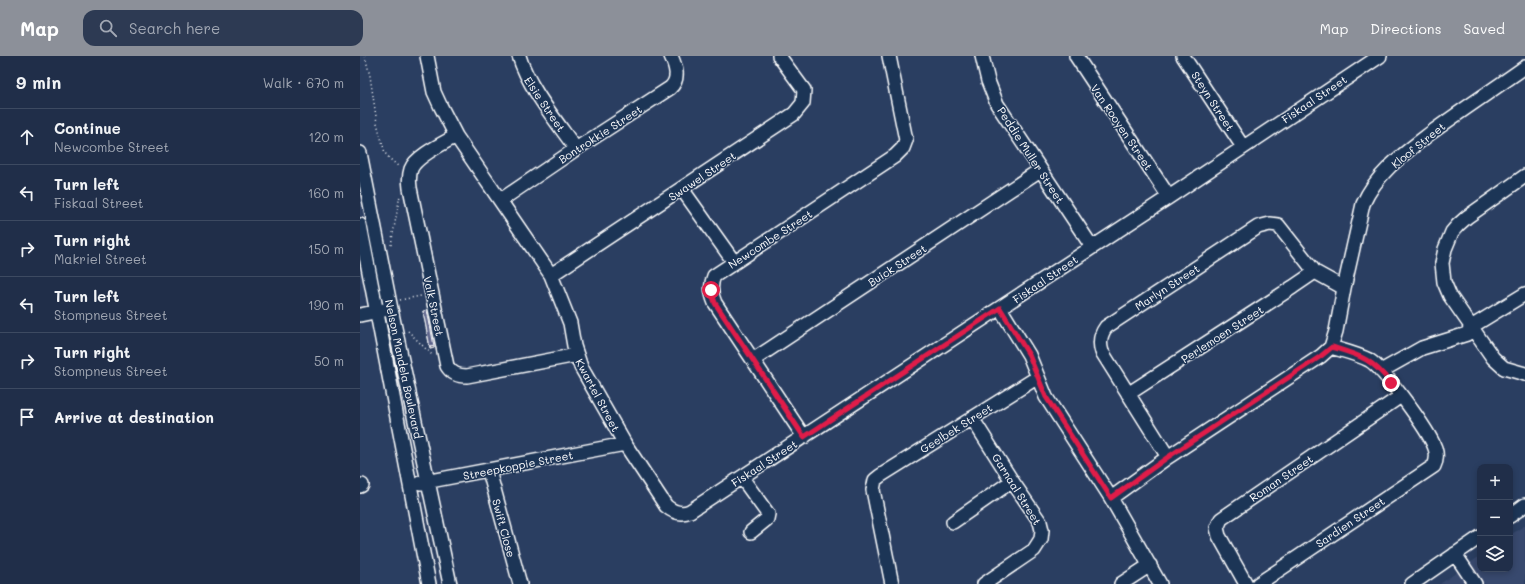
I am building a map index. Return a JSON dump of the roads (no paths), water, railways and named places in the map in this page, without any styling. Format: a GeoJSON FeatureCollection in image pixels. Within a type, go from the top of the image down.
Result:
{"type":"FeatureCollection","features":[{"type":"Feature","properties":{"kind":"street","name":"Kwartel Street"},"geometry":{"type":"LineString","coordinates":[[427,56],[434,92],[456,136],[551,275],[570,323],[581,367],[625,444],[666,506]]}},
{"type":"Feature","properties":{"kind":"street","name":"Elsie Street"},"geometry":{"type":"LineString","coordinates":[[519,56],[523,69],[532,84],[576,149]]}},
{"type":"Feature","properties":{"kind":"street","name":"Bontrokkie Street"},"geometry":{"type":"LineString","coordinates":[[501,200],[673,85],[676,75],[676,68],[671,56]]}},
{"type":"Feature","properties":{"kind":"street","name":"Swawel Street"},"geometry":{"type":"LineString","coordinates":[[551,275],[794,114],[803,103],[804,90],[779,56]]}},
{"type":"Feature","properties":{"kind":"street","name":"Newcombe Street"},"geometry":{"type":"LineString","coordinates":[[804,437],[715,303],[712,296],[711,284],[714,276],[895,156],[903,148],[906,140],[889,56]]}},
{"type":"Feature","properties":{"kind":"street","name":"Peddie Muller Street"},"geometry":{"type":"LineString","coordinates":[[982,56],[988,82],[998,104],[1092,247]]}},
{"type":"Feature","properties":{"kind":"street","name":"Van Rooyen Street"},"geometry":{"type":"LineString","coordinates":[[1076,56],[1169,197]]}},
{"type":"Feature","properties":{"kind":"street","name":"Steyn Street"},"geometry":{"type":"LineString","coordinates":[[1183,56],[1243,147]]}},
{"type":"Feature","properties":{"kind":"street","name":"Fiskaal Street"},"geometry":{"type":"LineString","coordinates":[[666,506],[677,512],[688,512],[742,478],[1380,56]]}},
{"type":"Feature","properties":{"kind":"street","name":"Kloof Street"},"geometry":{"type":"LineString","coordinates":[[1332,347],[1363,204],[1368,193],[1377,180],[1400,156],[1525,68]]}},
{"type":"Feature","properties":{"kind":"street","name":"Valk Street"},"geometry":{"type":"LineString","coordinates":[[456,136],[420,158],[411,168],[410,173],[410,188],[447,366],[453,374],[467,376],[577,355]]}},
{"type":"Feature","properties":{"kind":"street","name":"Nelson Mandela Boulevard"},"geometry":{"type":"LineString","coordinates":[[360,153],[394,305],[428,482],[450,584]]}},
{"type":"Feature","properties":{"kind":"street","name":"Buick Street"},"geometry":{"type":"LineString","coordinates":[[753,360],[1040,170]]}},
{"type":"Feature","properties":{"kind":"street"},"geometry":{"type":"LineString","coordinates":[[1525,176],[1467,217],[1452,232],[1445,249],[1442,263],[1444,282],[1450,296],[1493,358],[1504,368],[1525,374]]}},
{"type":"Feature","properties":{"kind":"street"},"geometry":{"type":"LineString","coordinates":[[682,189],[734,262]]}},
{"type":"Feature","properties":{"kind":"street","name":"Marlyn Street"},"geometry":{"type":"LineString","coordinates":[[1168,457],[1102,352],[1100,340],[1101,334],[1106,327],[1258,227],[1270,224],[1278,225],[1315,272],[1344,288]]}},
{"type":"Feature","properties":{"kind":"street","name":"Nelson Mandela Boulevard"},"geometry":{"type":"LineString","coordinates":[[360,225],[430,584]]}},
{"type":"Feature","properties":{"kind":"street","name":"Perlemoen Street"},"geometry":{"type":"LineString","coordinates":[[1128,394],[1315,272]]}},
{"type":"Feature","properties":{"kind":"street"},"geometry":{"type":"LineString","coordinates":[[1381,371],[1422,348],[1466,334],[1471,327],[1525,294]]}},
{"type":"Feature","properties":{"kind":"street"},"geometry":{"type":"LineString","coordinates":[[360,315],[394,305]]}},
{"type":"Feature","properties":{"kind":"street"},"geometry":{"type":"LineString","coordinates":[[1000,308],[1025,347],[1053,410],[1111,498],[1160,584]]}},
{"type":"Feature","properties":{"kind":"street"},"geometry":{"type":"LineString","coordinates":[[1111,498],[1168,457],[1321,356],[1332,347],[1370,361],[1381,371],[1401,396]]}},
{"type":"Feature","properties":{"kind":"street","name":"Geelbek Street"},"geometry":{"type":"LineString","coordinates":[[892,584],[873,490],[875,480],[1038,377]]}},
{"type":"Feature","properties":{"kind":"street","name":"Sardien Street"},"geometry":{"type":"LineString","coordinates":[[1258,584],[1434,466],[1436,452],[1431,440],[1401,396]]}},
{"type":"Feature","properties":{"kind":"street","name":"Roman Street"},"geometry":{"type":"LineString","coordinates":[[1246,584],[1219,536],[1217,528],[1221,519],[1401,396]]}},
{"type":"Feature","properties":{"kind":"street","name":"Garnaal Street"},"geometry":{"type":"LineString","coordinates":[[972,418],[1040,522],[1042,530],[1041,539],[1034,550],[984,584]]}},
{"type":"Feature","properties":{"kind":"street","name":"Streepkoppie Street"},"geometry":{"type":"LineString","coordinates":[[410,485],[625,444]]}},
{"type":"Feature","properties":{"kind":"street","name":"Swift Close"},"geometry":{"type":"LineString","coordinates":[[489,471],[520,584]]}},
{"type":"Feature","properties":{"kind":"street"},"geometry":{"type":"LineString","coordinates":[[742,478],[768,514],[768,519],[751,532]]}},
{"type":"Feature","properties":{"kind":"street"},"geometry":{"type":"LineString","coordinates":[[953,522],[1012,481]]}},
{"type":"Feature","properties":{"kind":"street"},"geometry":{"type":"LineString","coordinates":[[1513,514],[1525,505]]}},
{"type":"Feature","properties":{"kind":"street"},"geometry":{"type":"LineString","coordinates":[[1412,584],[1477,539]]}},
{"type":"Feature","properties":{"kind":"street"},"geometry":{"type":"LineString","coordinates":[[1455,554],[1475,584]]}},
{"type":"Feature","properties":{"kind":"street"},"geometry":{"type":"LineString","coordinates":[[1121,584],[1150,565]]}}]}
